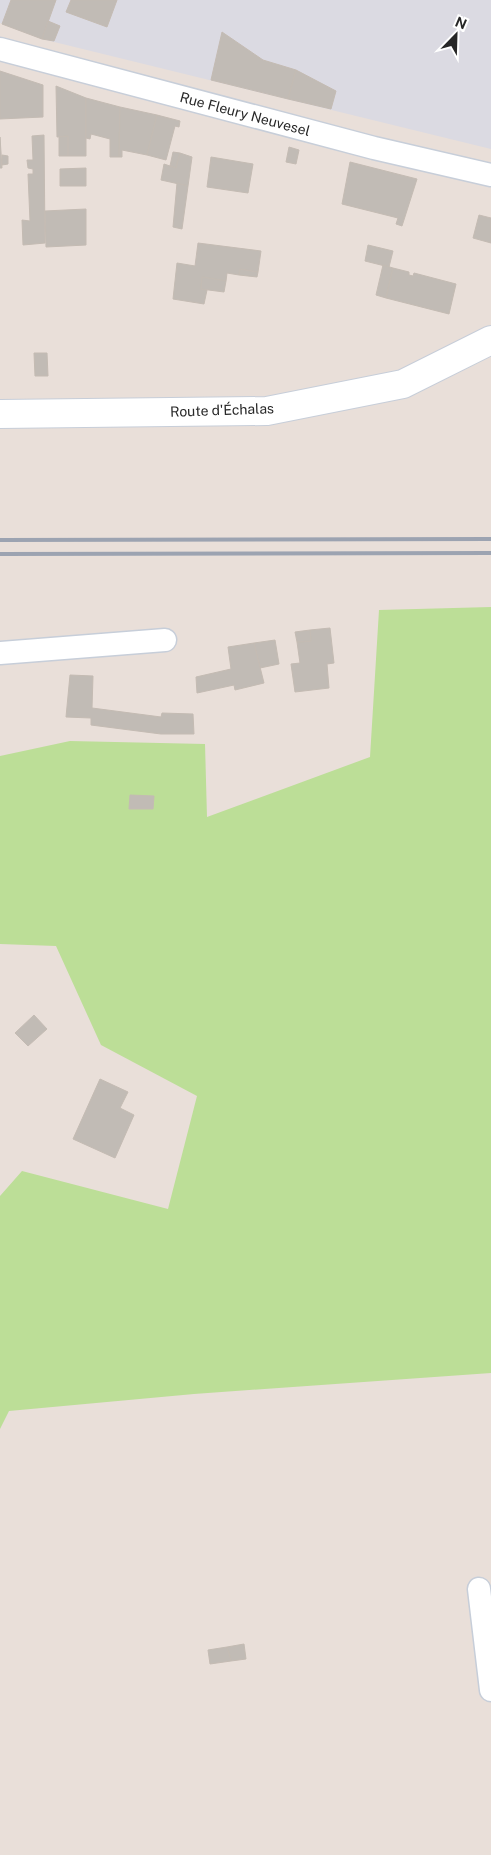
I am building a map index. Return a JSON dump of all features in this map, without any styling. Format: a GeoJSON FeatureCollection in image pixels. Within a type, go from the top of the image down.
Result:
{"type":"FeatureCollection","features":[{"type":"Feature","properties":{"kind":"street","name":"Rue Fleury Neuvesel"},"geometry":{"type":"LineString","coordinates":[[0,49],[374,148],[491,175]]}},
{"type":"Feature","properties":{"kind":"street","name":"Route d'Échalas"},"geometry":{"type":"LineString","coordinates":[[0,414],[267,411],[403,384],[491,340]]}},
{"type":"Feature","properties":{"kind":"street"},"geometry":{"type":"LineString","coordinates":[[0,652],[166,640]]}},
{"type":"Feature","properties":{"kind":"street"},"geometry":{"type":"LineString","coordinates":[[478,1588],[491,1690]]}},
{"type":"Feature","properties":{"kind":"shaded area"},"geometry":{"type":"Polygon","coordinates":[[[0,0],[491,0],[491,149],[42,39],[0,23],[0,0]]]}},
{"type":"Feature","properties":{"kind":"green space"},"geometry":{"type":"Polygon","coordinates":[[[491,607],[491,1373],[194,1394],[9,1411],[0,1429],[0,1196],[22,1171],[168,1209],[197,1096],[101,1045],[56,946],[0,944],[0,756],[70,741],[205,744],[207,817],[370,757],[379,610],[491,607]]]}},
{"type":"Feature","properties":{"kind":"building"},"geometry":{"type":"Polygon","coordinates":[[[11,0],[56,0],[42,39],[2,24],[11,0]]]}},
{"type":"Feature","properties":{"kind":"building"},"geometry":{"type":"Polygon","coordinates":[[[71,0],[117,0],[107,27],[66,12],[71,0]]]}},
{"type":"Feature","properties":{"kind":"building"},"geometry":{"type":"Polygon","coordinates":[[[48,21],[60,26],[54,41],[42,39],[48,21]]]}},
{"type":"Feature","properties":{"kind":"building"},"geometry":{"type":"Polygon","coordinates":[[[222,32],[263,60],[296,70],[288,99],[211,80],[222,32]]]}},
{"type":"Feature","properties":{"kind":"building"},"geometry":{"type":"Polygon","coordinates":[[[296,70],[336,91],[331,109],[288,99],[296,70]]]}},
{"type":"Feature","properties":{"kind":"building"},"geometry":{"type":"Polygon","coordinates":[[[0,71],[43,85],[43,117],[0,119],[0,71]]]}},
{"type":"Feature","properties":{"kind":"building"},"geometry":{"type":"Polygon","coordinates":[[[56,86],[86,98],[86,156],[68,156],[68,136],[57,137],[56,86]]]}},
{"type":"Feature","properties":{"kind":"building"},"geometry":{"type":"Polygon","coordinates":[[[86,98],[120,107],[119,157],[110,157],[110,139],[91,134],[90,139],[86,138],[86,98]]]}},
{"type":"Feature","properties":{"kind":"building"},"geometry":{"type":"Polygon","coordinates":[[[120,107],[157,115],[147,155],[122,150],[122,157],[119,157],[120,107]]]}},
{"type":"Feature","properties":{"kind":"building"},"geometry":{"type":"Polygon","coordinates":[[[157,115],[180,121],[179,127],[175,126],[166,160],[147,155],[157,115]]]}},
{"type":"Feature","properties":{"kind":"building"},"geometry":{"type":"Polygon","coordinates":[[[44,135],[45,243],[23,245],[22,220],[30,221],[28,174],[33,174],[33,169],[28,168],[27,160],[33,160],[32,136],[44,135]]]}},
{"type":"Feature","properties":{"kind":"building"},"geometry":{"type":"Polygon","coordinates":[[[68,136],[68,156],[59,156],[59,137],[68,136]]]}},
{"type":"Feature","properties":{"kind":"building"},"geometry":{"type":"Polygon","coordinates":[[[0,137],[2,168],[0,168],[0,137]]]}},
{"type":"Feature","properties":{"kind":"building"},"geometry":{"type":"Polygon","coordinates":[[[289,147],[299,150],[296,164],[286,162],[289,147]]]}},
{"type":"Feature","properties":{"kind":"building"},"geometry":{"type":"Polygon","coordinates":[[[173,152],[180,153],[176,168],[170,166],[173,152]]]}},
{"type":"Feature","properties":{"kind":"building"},"geometry":{"type":"Polygon","coordinates":[[[180,153],[192,157],[188,186],[161,180],[164,164],[176,168],[180,153]]]}},
{"type":"Feature","properties":{"kind":"building"},"geometry":{"type":"Polygon","coordinates":[[[2,155],[8,156],[8,164],[2,165],[2,155]]]}},
{"type":"Feature","properties":{"kind":"building"},"geometry":{"type":"Polygon","coordinates":[[[211,157],[253,164],[248,193],[207,187],[211,157]]]}},
{"type":"Feature","properties":{"kind":"building"},"geometry":{"type":"Polygon","coordinates":[[[350,162],[417,179],[402,226],[396,224],[398,218],[342,204],[350,162]]]}},
{"type":"Feature","properties":{"kind":"building"},"geometry":{"type":"Polygon","coordinates":[[[86,168],[86,186],[60,186],[60,169],[86,168]]]}},
{"type":"Feature","properties":{"kind":"building"},"geometry":{"type":"Polygon","coordinates":[[[177,183],[188,186],[182,229],[173,227],[177,183]]]}},
{"type":"Feature","properties":{"kind":"building"},"geometry":{"type":"Polygon","coordinates":[[[86,209],[86,245],[46,247],[45,211],[86,209]]]}},
{"type":"Feature","properties":{"kind":"building"},"geometry":{"type":"Polygon","coordinates":[[[479,215],[491,218],[491,243],[473,238],[479,215]]]}},
{"type":"Feature","properties":{"kind":"building"},"geometry":{"type":"Polygon","coordinates":[[[198,243],[261,251],[258,272],[240,269],[239,275],[227,273],[226,281],[202,277],[201,289],[207,290],[204,304],[173,299],[177,263],[195,266],[198,243]]]}},
{"type":"Feature","properties":{"kind":"building"},"geometry":{"type":"Polygon","coordinates":[[[368,245],[393,251],[389,267],[365,261],[368,245]]]}},
{"type":"Feature","properties":{"kind":"building"},"geometry":{"type":"Polygon","coordinates":[[[383,265],[393,268],[386,298],[376,295],[383,265]]]}},
{"type":"Feature","properties":{"kind":"building"},"geometry":{"type":"Polygon","coordinates":[[[393,268],[409,272],[409,275],[413,276],[414,273],[456,284],[449,314],[386,298],[393,268]]]}},
{"type":"Feature","properties":{"kind":"building"},"geometry":{"type":"Polygon","coordinates":[[[240,269],[258,272],[257,277],[239,275],[240,269]]]}},
{"type":"Feature","properties":{"kind":"building"},"geometry":{"type":"Polygon","coordinates":[[[202,277],[226,281],[224,292],[201,289],[202,277]]]}},
{"type":"Feature","properties":{"kind":"building"},"geometry":{"type":"Polygon","coordinates":[[[34,353],[47,353],[48,376],[35,376],[34,353]]]}},
{"type":"Feature","properties":{"kind":"building"},"geometry":{"type":"Polygon","coordinates":[[[330,628],[334,663],[327,664],[329,688],[295,692],[291,664],[300,663],[297,642],[311,641],[310,630],[330,628]]]}},
{"type":"Feature","properties":{"kind":"building"},"geometry":{"type":"Polygon","coordinates":[[[310,630],[311,641],[297,642],[295,632],[310,630]]]}},
{"type":"Feature","properties":{"kind":"building"},"geometry":{"type":"Polygon","coordinates":[[[275,640],[279,664],[260,668],[254,643],[275,640]]]}},
{"type":"Feature","properties":{"kind":"building"},"geometry":{"type":"Polygon","coordinates":[[[254,643],[264,683],[235,690],[234,685],[197,693],[196,677],[231,669],[228,647],[254,643]]]}},
{"type":"Feature","properties":{"kind":"building"},"geometry":{"type":"Polygon","coordinates":[[[70,675],[93,676],[92,708],[161,717],[162,713],[193,714],[194,734],[161,734],[91,725],[91,718],[66,717],[70,675]]]}},
{"type":"Feature","properties":{"kind":"building"},"geometry":{"type":"Polygon","coordinates":[[[130,795],[154,796],[153,809],[129,809],[130,795]]]}},
{"type":"Feature","properties":{"kind":"building"},"geometry":{"type":"Polygon","coordinates":[[[34,1015],[47,1029],[28,1046],[15,1033],[34,1015]]]}},
{"type":"Feature","properties":{"kind":"building"},"geometry":{"type":"Polygon","coordinates":[[[100,1079],[128,1092],[120,1108],[134,1115],[115,1158],[73,1139],[100,1079]]]}},
{"type":"Feature","properties":{"kind":"building"},"geometry":{"type":"Polygon","coordinates":[[[244,1644],[246,1659],[231,1661],[227,1647],[244,1644]]]}},
{"type":"Feature","properties":{"kind":"building"},"geometry":{"type":"Polygon","coordinates":[[[227,1647],[231,1661],[210,1664],[208,1650],[227,1647]]]}},
{"type":"Feature","properties":{"kind":"railway"},"geometry":{"type":"LineString","coordinates":[[0,540],[491,539]]}},
{"type":"Feature","properties":{"kind":"railway"},"geometry":{"type":"LineString","coordinates":[[0,554],[491,553]]}}]}
